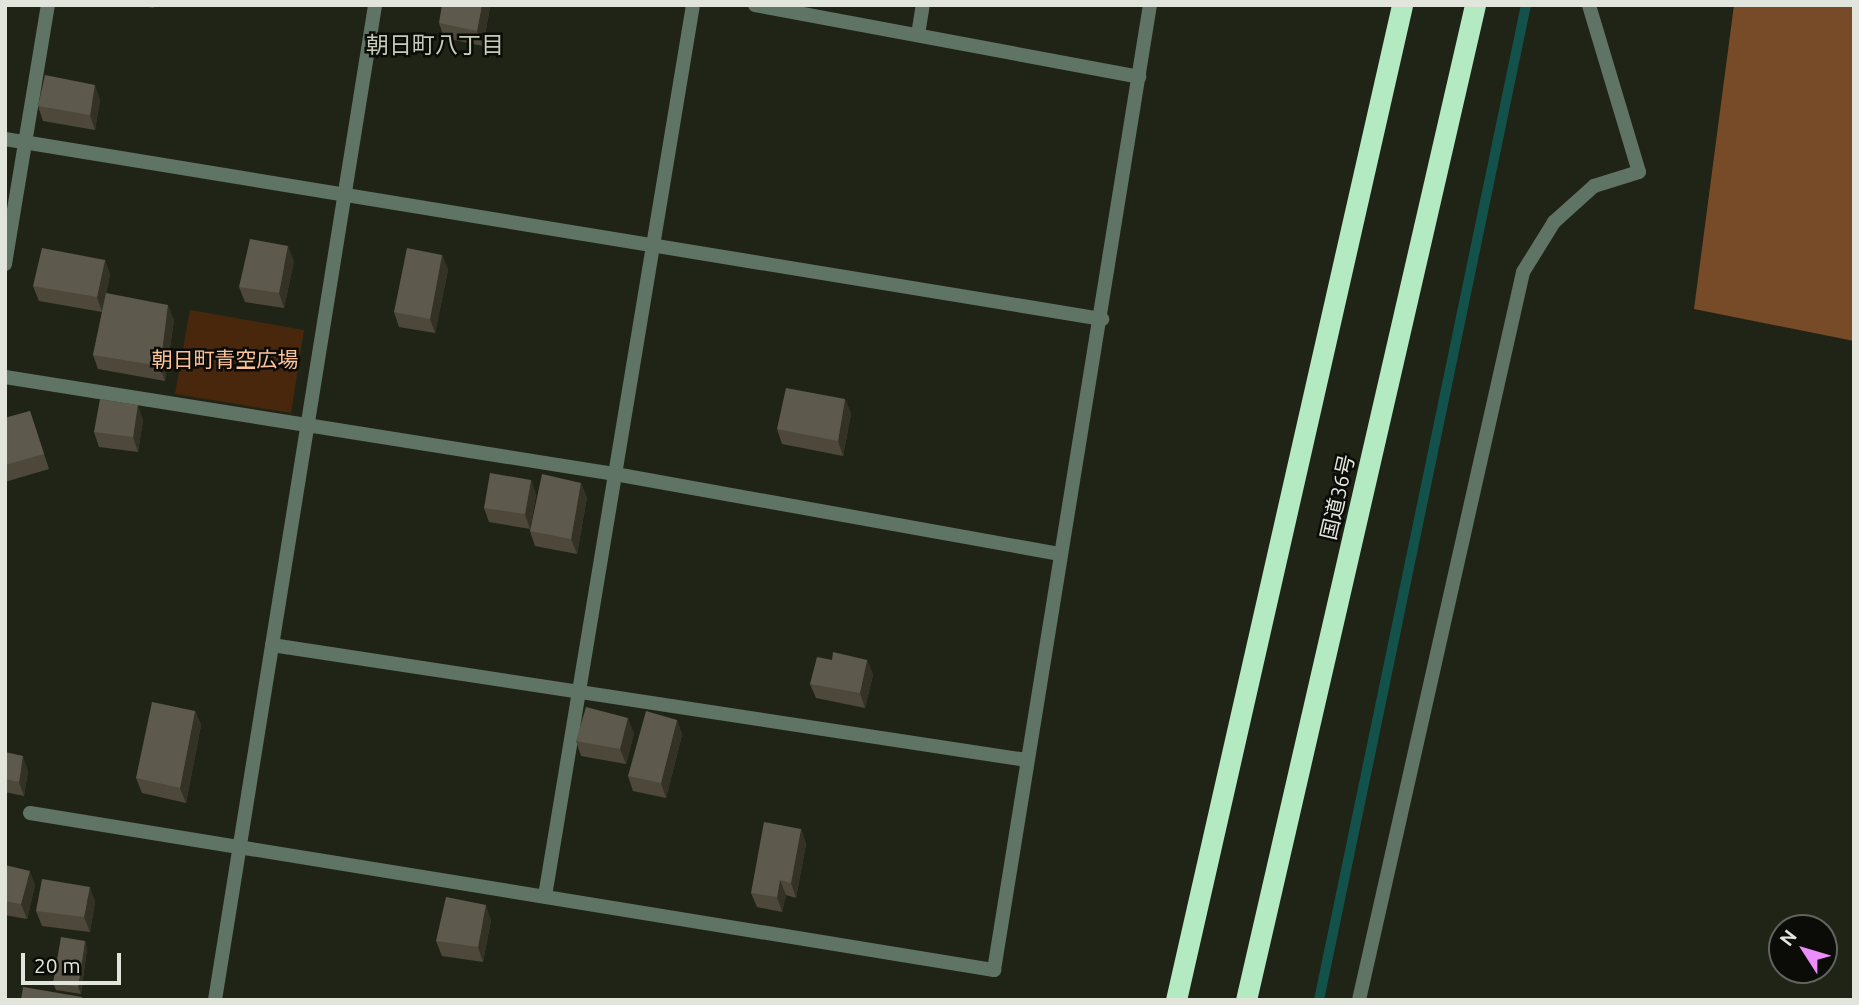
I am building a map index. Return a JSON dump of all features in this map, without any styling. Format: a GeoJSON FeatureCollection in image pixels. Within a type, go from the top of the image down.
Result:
{"type":"FeatureCollection","features":[{"type":"Feature","properties":{"kind":"highway"},"geometry":{"type":"LineString","coordinates":[[1176,1000],[1402,5]]}},
{"type":"Feature","properties":{"kind":"highway","name":"国道36号"},"geometry":{"type":"LineString","coordinates":[[1246,1000],[1475,5]]}},
{"type":"Feature","properties":{"kind":"street"},"geometry":{"type":"LineString","coordinates":[[5,264],[48,5]]}},
{"type":"Feature","properties":{"kind":"street"},"geometry":{"type":"LineString","coordinates":[[215,1000],[375,5]]}},
{"type":"Feature","properties":{"kind":"street"},"geometry":{"type":"LineString","coordinates":[[545,896],[693,5]]}},
{"type":"Feature","properties":{"kind":"street"},"geometry":{"type":"LineString","coordinates":[[755,5],[1139,77]]}},
{"type":"Feature","properties":{"kind":"street"},"geometry":{"type":"LineString","coordinates":[[918,35],[923,5]]}},
{"type":"Feature","properties":{"kind":"street"},"geometry":{"type":"LineString","coordinates":[[30,813],[239,850],[545,896],[993,970],[1059,554],[1102,319],[1150,5]]}},
{"type":"Feature","properties":{"kind":"street"},"geometry":{"type":"LineString","coordinates":[[1359,1000],[1523,272],[1554,222],[1594,186],[1639,172],[1589,5]]}},
{"type":"Feature","properties":{"kind":"street"},"geometry":{"type":"LineString","coordinates":[[5,139],[1102,319]]}},
{"type":"Feature","properties":{"kind":"street"},"geometry":{"type":"LineString","coordinates":[[5,377],[615,474],[1059,554]]}},
{"type":"Feature","properties":{"kind":"street"},"geometry":{"type":"LineString","coordinates":[[272,645],[1026,760]]}},
{"type":"Feature","properties":{"kind":"green space","name":"朝日町青空広場"},"geometry":{"type":"Polygon","coordinates":[[[190,310],[304,330],[291,413],[175,394],[190,310]]]}},
{"type":"Feature","properties":{"kind":"shaded area"},"geometry":{"type":"Polygon","coordinates":[[[1734,5],[1854,5],[1854,341],[1694,309],[1734,5]]]}},
{"type":"Feature","properties":{"kind":"building"},"geometry":{"type":"Polygon","coordinates":[[[442,5],[482,5],[477,31],[439,23],[442,5]]]}},
{"type":"Feature","properties":{"kind":"building"},"geometry":{"type":"Polygon","coordinates":[[[45,75],[95,85],[90,115],[38,106],[45,75]]]}},
{"type":"Feature","properties":{"kind":"building"},"geometry":{"type":"Polygon","coordinates":[[[250,239],[288,246],[279,293],[239,287],[250,239]]]}},
{"type":"Feature","properties":{"kind":"building"},"geometry":{"type":"Polygon","coordinates":[[[42,248],[105,260],[97,297],[33,286],[42,248]]]}},
{"type":"Feature","properties":{"kind":"building"},"geometry":{"type":"Polygon","coordinates":[[[407,248],[442,255],[430,319],[394,312],[407,248]]]}},
{"type":"Feature","properties":{"kind":"building"},"geometry":{"type":"Polygon","coordinates":[[[106,293],[168,305],[160,366],[93,355],[106,293]]]}},
{"type":"Feature","properties":{"kind":"building"},"geometry":{"type":"Polygon","coordinates":[[[786,388],[845,399],[838,441],[777,429],[786,388]]]}},
{"type":"Feature","properties":{"kind":"building"},"geometry":{"type":"Polygon","coordinates":[[[100,399],[138,405],[133,437],[94,432],[100,399]]]}},
{"type":"Feature","properties":{"kind":"building"},"geometry":{"type":"Polygon","coordinates":[[[30,411],[44,454],[5,465],[5,418],[30,411]]]}},
{"type":"Feature","properties":{"kind":"building"},"geometry":{"type":"Polygon","coordinates":[[[490,473],[531,480],[525,514],[484,508],[490,473]]]}},
{"type":"Feature","properties":{"kind":"building"},"geometry":{"type":"Polygon","coordinates":[[[542,474],[581,483],[571,539],[530,531],[542,474]]]}},
{"type":"Feature","properties":{"kind":"building"},"geometry":{"type":"Polygon","coordinates":[[[833,652],[867,660],[860,693],[810,684],[817,657],[832,660],[833,652]]]}},
{"type":"Feature","properties":{"kind":"building"},"geometry":{"type":"Polygon","coordinates":[[[152,702],[195,711],[180,788],[136,778],[152,702]]]}},
{"type":"Feature","properties":{"kind":"building"},"geometry":{"type":"Polygon","coordinates":[[[586,707],[628,718],[620,749],[576,741],[586,707]]]}},
{"type":"Feature","properties":{"kind":"building"},"geometry":{"type":"Polygon","coordinates":[[[646,711],[677,720],[661,783],[628,776],[646,711]]]}},
{"type":"Feature","properties":{"kind":"building"},"geometry":{"type":"Polygon","coordinates":[[[5,752],[23,756],[19,782],[5,779],[5,752]]]}},
{"type":"Feature","properties":{"kind":"building"},"geometry":{"type":"Polygon","coordinates":[[[764,822],[801,829],[791,883],[780,880],[777,897],[751,893],[764,822]]]}},
{"type":"Feature","properties":{"kind":"building"},"geometry":{"type":"Polygon","coordinates":[[[5,865],[30,871],[21,904],[5,901],[5,865]]]}},
{"type":"Feature","properties":{"kind":"building"},"geometry":{"type":"Polygon","coordinates":[[[42,879],[90,887],[84,917],[36,911],[42,879]]]}},
{"type":"Feature","properties":{"kind":"building"},"geometry":{"type":"Polygon","coordinates":[[[446,897],[486,905],[478,947],[436,941],[446,897]]]}},
{"type":"Feature","properties":{"kind":"building"},"geometry":{"type":"Polygon","coordinates":[[[61,937],[85,941],[78,987],[53,983],[61,937]]]}},
{"type":"Feature","properties":{"kind":"building"},"geometry":{"type":"Polygon","coordinates":[[[23,987],[82,997],[82,1000],[21,1000],[23,987]]]}},
{"type":"Feature","properties":{"kind":"waterway"},"geometry":{"type":"LineString","coordinates":[[1319,1000],[1526,5]]}},
{"type":"Feature","properties":{"kind":"district","name":"朝日町八丁目"},"geometry":{"type":"Point","coordinates":[435,45]}}]}
